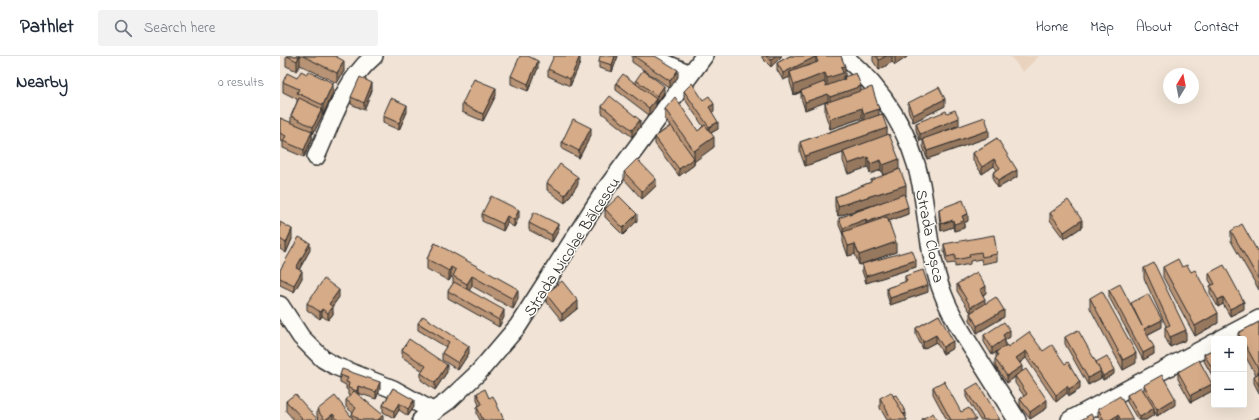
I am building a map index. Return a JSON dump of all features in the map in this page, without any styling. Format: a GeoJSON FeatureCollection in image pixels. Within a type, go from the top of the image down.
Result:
{"type":"FeatureCollection","features":[{"type":"Feature","properties":{"kind":"street"},"geometry":{"type":"LineString","coordinates":[[316,157],[346,91],[357,74],[374,56]]}},
{"type":"Feature","properties":{"kind":"street"},"geometry":{"type":"LineString","coordinates":[[649,56],[690,74]]}},
{"type":"Feature","properties":{"kind":"street","name":"Strada Nicolae Bălcescu"},"geometry":{"type":"LineString","coordinates":[[427,416],[478,373],[518,326],[605,190],[704,56]]}},
{"type":"Feature","properties":{"kind":"street","name":"Strada Cloșca"},"geometry":{"type":"LineString","coordinates":[[844,56],[864,74],[885,100],[899,124],[910,148],[920,183],[929,236],[942,293],[951,315],[1017,420]]}},
{"type":"Feature","properties":{"kind":"street"},"geometry":{"type":"LineString","coordinates":[[280,305],[300,337],[323,359],[335,366],[393,390],[427,416]]}},
{"type":"Feature","properties":{"kind":"street"},"geometry":{"type":"LineString","coordinates":[[1227,336],[1259,319]]}},
{"type":"Feature","properties":{"kind":"street"},"geometry":{"type":"LineString","coordinates":[[1070,420],[1211,345]]}},
{"type":"Feature","properties":{"kind":"shaded area"},"geometry":{"type":"Polygon","coordinates":[[[1010,56],[1039,56],[1023,72],[1010,56]]]}},
{"type":"Feature","properties":{"kind":"building"},"geometry":{"type":"Polygon","coordinates":[[[287,56],[299,56],[297,61],[287,56]]]}},
{"type":"Feature","properties":{"kind":"building"},"geometry":{"type":"Polygon","coordinates":[[[303,56],[335,56],[344,61],[337,73],[303,56]]]}},
{"type":"Feature","properties":{"kind":"building"},"geometry":{"type":"Polygon","coordinates":[[[520,56],[528,56],[538,61],[528,84],[511,76],[520,56]]]}},
{"type":"Feature","properties":{"kind":"building"},"geometry":{"type":"Polygon","coordinates":[[[554,56],[580,56],[570,79],[548,69],[554,56]]]}},
{"type":"Feature","properties":{"kind":"building"},"geometry":{"type":"Polygon","coordinates":[[[600,56],[615,56],[612,65],[599,61],[600,56]]]}},
{"type":"Feature","properties":{"kind":"building"},"geometry":{"type":"Polygon","coordinates":[[[634,56],[655,56],[678,70],[670,81],[634,56]]]}},
{"type":"Feature","properties":{"kind":"building"},"geometry":{"type":"Polygon","coordinates":[[[766,56],[775,56],[771,60],[766,56]]]}},
{"type":"Feature","properties":{"kind":"building"},"geometry":{"type":"Polygon","coordinates":[[[790,56],[817,56],[783,73],[777,63],[790,56]]]}},
{"type":"Feature","properties":{"kind":"building"},"geometry":{"type":"Polygon","coordinates":[[[841,56],[845,66],[841,67],[843,73],[827,78],[825,73],[794,85],[790,72],[818,62],[816,57],[841,56]]]}},
{"type":"Feature","properties":{"kind":"building"},"geometry":{"type":"Polygon","coordinates":[[[876,56],[886,56],[879,60],[876,56]]]}},
{"type":"Feature","properties":{"kind":"building"},"geometry":{"type":"Polygon","coordinates":[[[643,70],[664,86],[657,96],[636,80],[643,70]]]}},
{"type":"Feature","properties":{"kind":"building"},"geometry":{"type":"Polygon","coordinates":[[[301,71],[307,74],[308,71],[333,83],[323,105],[297,93],[299,89],[283,82],[287,73],[297,78],[301,71]]]}},
{"type":"Feature","properties":{"kind":"building"},"geometry":{"type":"Polygon","coordinates":[[[856,73],[861,86],[830,97],[828,94],[805,102],[801,91],[824,82],[826,86],[856,73]]]}},
{"type":"Feature","properties":{"kind":"building"},"geometry":{"type":"Polygon","coordinates":[[[623,74],[656,99],[649,108],[616,83],[623,74]]]}},
{"type":"Feature","properties":{"kind":"building"},"geometry":{"type":"Polygon","coordinates":[[[360,77],[372,83],[364,103],[351,97],[360,77]]]}},
{"type":"Feature","properties":{"kind":"building"},"geometry":{"type":"Polygon","coordinates":[[[474,79],[496,88],[483,114],[462,104],[474,79]]]}},
{"type":"Feature","properties":{"kind":"building"},"geometry":{"type":"Polygon","coordinates":[[[692,83],[703,100],[709,96],[714,104],[709,107],[718,122],[709,127],[684,91],[692,83]]]}},
{"type":"Feature","properties":{"kind":"building"},"geometry":{"type":"Polygon","coordinates":[[[872,87],[879,109],[864,114],[862,108],[830,119],[825,103],[872,87]]]}},
{"type":"Feature","properties":{"kind":"building"},"geometry":{"type":"Polygon","coordinates":[[[939,87],[945,99],[913,115],[908,103],[939,87]]]}},
{"type":"Feature","properties":{"kind":"building"},"geometry":{"type":"Polygon","coordinates":[[[610,96],[640,120],[632,130],[602,106],[610,96]]]}},
{"type":"Feature","properties":{"kind":"building"},"geometry":{"type":"Polygon","coordinates":[[[675,97],[698,131],[705,125],[714,137],[694,151],[665,109],[675,97]]]}},
{"type":"Feature","properties":{"kind":"building"},"geometry":{"type":"Polygon","coordinates":[[[299,98],[322,109],[313,127],[291,116],[299,98]]]}},
{"type":"Feature","properties":{"kind":"building"},"geometry":{"type":"Polygon","coordinates":[[[391,98],[407,105],[399,123],[383,116],[391,98]]]}},
{"type":"Feature","properties":{"kind":"building"},"geometry":{"type":"Polygon","coordinates":[[[955,110],[959,118],[920,134],[916,123],[946,111],[947,113],[955,110]]]}},
{"type":"Feature","properties":{"kind":"building"},"geometry":{"type":"Polygon","coordinates":[[[882,114],[887,128],[805,156],[800,142],[882,114]]]}},
{"type":"Feature","properties":{"kind":"building"},"geometry":{"type":"Polygon","coordinates":[[[985,117],[989,130],[927,151],[923,139],[985,117]]]}},
{"type":"Feature","properties":{"kind":"building"},"geometry":{"type":"Polygon","coordinates":[[[280,118],[312,131],[304,150],[283,141],[286,136],[280,133],[280,118]]]}},
{"type":"Feature","properties":{"kind":"building"},"geometry":{"type":"Polygon","coordinates":[[[573,119],[591,128],[579,151],[562,142],[573,119]]]}},
{"type":"Feature","properties":{"kind":"building"},"geometry":{"type":"Polygon","coordinates":[[[671,126],[694,158],[679,169],[655,137],[671,126]]]}},
{"type":"Feature","properties":{"kind":"building"},"geometry":{"type":"Polygon","coordinates":[[[889,134],[899,159],[883,165],[881,160],[870,164],[868,157],[848,164],[843,151],[889,134]]]}},
{"type":"Feature","properties":{"kind":"building"},"geometry":{"type":"Polygon","coordinates":[[[997,138],[1017,170],[998,181],[993,173],[1000,168],[994,159],[982,167],[973,153],[997,138]]]}},
{"type":"Feature","properties":{"kind":"building"},"geometry":{"type":"Polygon","coordinates":[[[637,159],[656,179],[642,191],[624,172],[637,159]]]}},
{"type":"Feature","properties":{"kind":"building"},"geometry":{"type":"Polygon","coordinates":[[[560,164],[578,177],[565,195],[547,183],[560,164]]]}},
{"type":"Feature","properties":{"kind":"building"},"geometry":{"type":"Polygon","coordinates":[[[900,169],[906,185],[838,206],[835,197],[871,182],[871,180],[900,169]]]}},
{"type":"Feature","properties":{"kind":"building"},"geometry":{"type":"Polygon","coordinates":[[[904,194],[908,207],[867,222],[866,219],[843,228],[839,218],[904,194]]]}},
{"type":"Feature","properties":{"kind":"building"},"geometry":{"type":"Polygon","coordinates":[[[491,196],[519,210],[514,220],[507,216],[503,224],[482,214],[491,196]]]}},
{"type":"Feature","properties":{"kind":"building"},"geometry":{"type":"Polygon","coordinates":[[[619,196],[637,214],[623,228],[605,209],[619,196]]]}},
{"type":"Feature","properties":{"kind":"building"},"geometry":{"type":"Polygon","coordinates":[[[963,200],[968,214],[962,216],[964,221],[954,224],[953,220],[941,224],[939,209],[963,200]]]}},
{"type":"Feature","properties":{"kind":"building"},"geometry":{"type":"Polygon","coordinates":[[[1068,200],[1082,220],[1064,232],[1050,213],[1068,200]]]}},
{"type":"Feature","properties":{"kind":"building"},"geometry":{"type":"Polygon","coordinates":[[[534,212],[558,224],[552,235],[529,223],[534,212]]]}},
{"type":"Feature","properties":{"kind":"building"},"geometry":{"type":"Polygon","coordinates":[[[887,217],[896,242],[859,255],[855,244],[848,246],[843,232],[887,217]]]}},
{"type":"Feature","properties":{"kind":"building"},"geometry":{"type":"Polygon","coordinates":[[[280,222],[292,229],[286,243],[280,239],[280,222]]]}},
{"type":"Feature","properties":{"kind":"building"},"geometry":{"type":"Polygon","coordinates":[[[1242,224],[1259,254],[1259,280],[1231,231],[1242,224]]]}},
{"type":"Feature","properties":{"kind":"building"},"geometry":{"type":"Polygon","coordinates":[[[994,235],[997,254],[982,257],[981,252],[969,254],[970,257],[955,260],[955,255],[947,257],[944,244],[994,235]]]}},
{"type":"Feature","properties":{"kind":"building"},"geometry":{"type":"Polygon","coordinates":[[[299,237],[310,243],[296,268],[302,271],[294,285],[280,278],[280,270],[299,237]]]}},
{"type":"Feature","properties":{"kind":"building"},"geometry":{"type":"Polygon","coordinates":[[[435,243],[518,289],[513,299],[472,276],[467,284],[453,276],[456,270],[451,267],[449,271],[427,259],[435,243]]]}},
{"type":"Feature","properties":{"kind":"building"},"geometry":{"type":"Polygon","coordinates":[[[912,250],[916,260],[866,276],[862,264],[912,250]]]}},
{"type":"Feature","properties":{"kind":"building"},"geometry":{"type":"Polygon","coordinates":[[[1178,259],[1182,267],[1187,265],[1191,272],[1195,270],[1218,313],[1195,326],[1163,267],[1178,259]]]}},
{"type":"Feature","properties":{"kind":"building"},"geometry":{"type":"Polygon","coordinates":[[[1154,263],[1186,330],[1170,337],[1165,327],[1170,325],[1144,268],[1154,263]]]}},
{"type":"Feature","properties":{"kind":"building"},"geometry":{"type":"Polygon","coordinates":[[[1224,265],[1244,302],[1230,309],[1223,297],[1218,300],[1210,286],[1215,284],[1209,273],[1224,265]]]}},
{"type":"Feature","properties":{"kind":"building"},"geometry":{"type":"Polygon","coordinates":[[[923,270],[928,285],[890,298],[887,288],[907,281],[905,276],[923,270]]]}},
{"type":"Feature","properties":{"kind":"building"},"geometry":{"type":"Polygon","coordinates":[[[977,272],[986,286],[980,290],[985,299],[971,307],[957,284],[977,272]]]}},
{"type":"Feature","properties":{"kind":"building"},"geometry":{"type":"Polygon","coordinates":[[[324,279],[339,290],[329,304],[333,307],[328,313],[322,309],[320,312],[307,303],[324,279]]]}},
{"type":"Feature","properties":{"kind":"building"},"geometry":{"type":"Polygon","coordinates":[[[562,281],[578,301],[562,314],[546,294],[562,281]]]}},
{"type":"Feature","properties":{"kind":"building"},"geometry":{"type":"Polygon","coordinates":[[[454,282],[504,310],[499,320],[448,291],[454,282]]]}},
{"type":"Feature","properties":{"kind":"building"},"geometry":{"type":"Polygon","coordinates":[[[1120,284],[1142,326],[1131,303],[1148,294],[1162,320],[1144,329],[1154,347],[1143,353],[1109,290],[1120,284]]]}},
{"type":"Feature","properties":{"kind":"building"},"geometry":{"type":"Polygon","coordinates":[[[1102,291],[1136,353],[1123,360],[1090,298],[1102,291]]]}},
{"type":"Feature","properties":{"kind":"building"},"geometry":{"type":"Polygon","coordinates":[[[996,297],[1004,310],[977,326],[970,313],[996,297]]]}},
{"type":"Feature","properties":{"kind":"building"},"geometry":{"type":"Polygon","coordinates":[[[939,315],[953,341],[943,347],[936,335],[923,342],[916,328],[939,315]]]}},
{"type":"Feature","properties":{"kind":"building"},"geometry":{"type":"Polygon","coordinates":[[[423,316],[469,346],[458,363],[442,353],[449,342],[418,323],[423,316]]]}},
{"type":"Feature","properties":{"kind":"building"},"geometry":{"type":"Polygon","coordinates":[[[1004,322],[1010,330],[1003,335],[1005,339],[992,348],[984,335],[1004,322]]]}},
{"type":"Feature","properties":{"kind":"building"},"geometry":{"type":"Polygon","coordinates":[[[1259,322],[1259,368],[1247,348],[1247,336],[1240,336],[1238,333],[1259,322]]]}},
{"type":"Feature","properties":{"kind":"building"},"geometry":{"type":"Polygon","coordinates":[[[1078,330],[1101,371],[1088,378],[1065,337],[1078,330]]]}},
{"type":"Feature","properties":{"kind":"building"},"geometry":{"type":"Polygon","coordinates":[[[1029,332],[1043,351],[1052,345],[1065,364],[1068,362],[1080,382],[1069,389],[1067,386],[1056,395],[1026,351],[1016,358],[1022,366],[1007,376],[995,359],[998,356],[996,352],[1007,345],[1008,347],[1029,332]]]}},
{"type":"Feature","properties":{"kind":"building"},"geometry":{"type":"Polygon","coordinates":[[[409,339],[447,365],[435,383],[421,373],[426,366],[402,350],[409,339]]]}},
{"type":"Feature","properties":{"kind":"building"},"geometry":{"type":"Polygon","coordinates":[[[1211,350],[1211,366],[1204,354],[1211,350]]]}},
{"type":"Feature","properties":{"kind":"building"},"geometry":{"type":"Polygon","coordinates":[[[1107,356],[1114,370],[1103,376],[1096,362],[1107,356]]]}},
{"type":"Feature","properties":{"kind":"building"},"geometry":{"type":"Polygon","coordinates":[[[1199,360],[1211,385],[1191,395],[1178,372],[1199,360]]]}},
{"type":"Feature","properties":{"kind":"building"},"geometry":{"type":"Polygon","coordinates":[[[342,369],[380,382],[376,392],[358,386],[357,391],[348,388],[349,383],[346,382],[348,378],[340,375],[342,369]]]}},
{"type":"Feature","properties":{"kind":"building"},"geometry":{"type":"Polygon","coordinates":[[[1026,369],[1047,400],[1030,412],[1020,399],[1027,394],[1015,376],[1026,369]]]}},
{"type":"Feature","properties":{"kind":"building"},"geometry":{"type":"Polygon","coordinates":[[[1259,373],[1259,386],[1254,376],[1259,373]]]}},
{"type":"Feature","properties":{"kind":"building"},"geometry":{"type":"Polygon","coordinates":[[[1162,375],[1175,398],[1157,409],[1144,385],[1162,375]]]}},
{"type":"Feature","properties":{"kind":"building"},"geometry":{"type":"Polygon","coordinates":[[[944,381],[961,412],[969,408],[976,420],[951,420],[933,387],[944,381]]]}},
{"type":"Feature","properties":{"kind":"building"},"geometry":{"type":"Polygon","coordinates":[[[978,383],[1000,420],[984,420],[966,390],[978,383]]]}},
{"type":"Feature","properties":{"kind":"building"},"geometry":{"type":"Polygon","coordinates":[[[1141,387],[1154,408],[1140,417],[1127,395],[1141,387]]]}},
{"type":"Feature","properties":{"kind":"building"},"geometry":{"type":"Polygon","coordinates":[[[393,388],[414,400],[408,409],[399,403],[394,411],[383,405],[393,388]]]}},
{"type":"Feature","properties":{"kind":"building"},"geometry":{"type":"Polygon","coordinates":[[[485,389],[489,398],[493,396],[504,420],[483,420],[477,407],[482,404],[477,393],[485,389]]]}},
{"type":"Feature","properties":{"kind":"building"},"geometry":{"type":"Polygon","coordinates":[[[354,391],[383,415],[378,420],[360,420],[352,414],[356,408],[346,400],[354,391]]]}},
{"type":"Feature","properties":{"kind":"building"},"geometry":{"type":"Polygon","coordinates":[[[891,392],[907,420],[892,420],[880,398],[891,392]]]}},
{"type":"Feature","properties":{"kind":"building"},"geometry":{"type":"Polygon","coordinates":[[[295,394],[318,420],[300,420],[302,418],[286,401],[295,394]]]}},
{"type":"Feature","properties":{"kind":"building"},"geometry":{"type":"Polygon","coordinates":[[[896,395],[906,413],[903,414],[893,396],[896,395]]]}},
{"type":"Feature","properties":{"kind":"building"},"geometry":{"type":"Polygon","coordinates":[[[335,396],[354,420],[338,420],[333,414],[325,420],[317,410],[335,396]]]}},
{"type":"Feature","properties":{"kind":"building"},"geometry":{"type":"Polygon","coordinates":[[[1120,396],[1133,420],[1121,420],[1118,415],[1110,420],[1104,420],[1098,409],[1120,396]]]}},
{"type":"Feature","properties":{"kind":"building"},"geometry":{"type":"Polygon","coordinates":[[[933,413],[937,420],[922,420],[922,419],[933,413]]]}},
{"type":"Feature","properties":{"kind":"building"},"geometry":{"type":"Polygon","coordinates":[[[1091,414],[1094,420],[1081,420],[1091,414]]]}}]}
